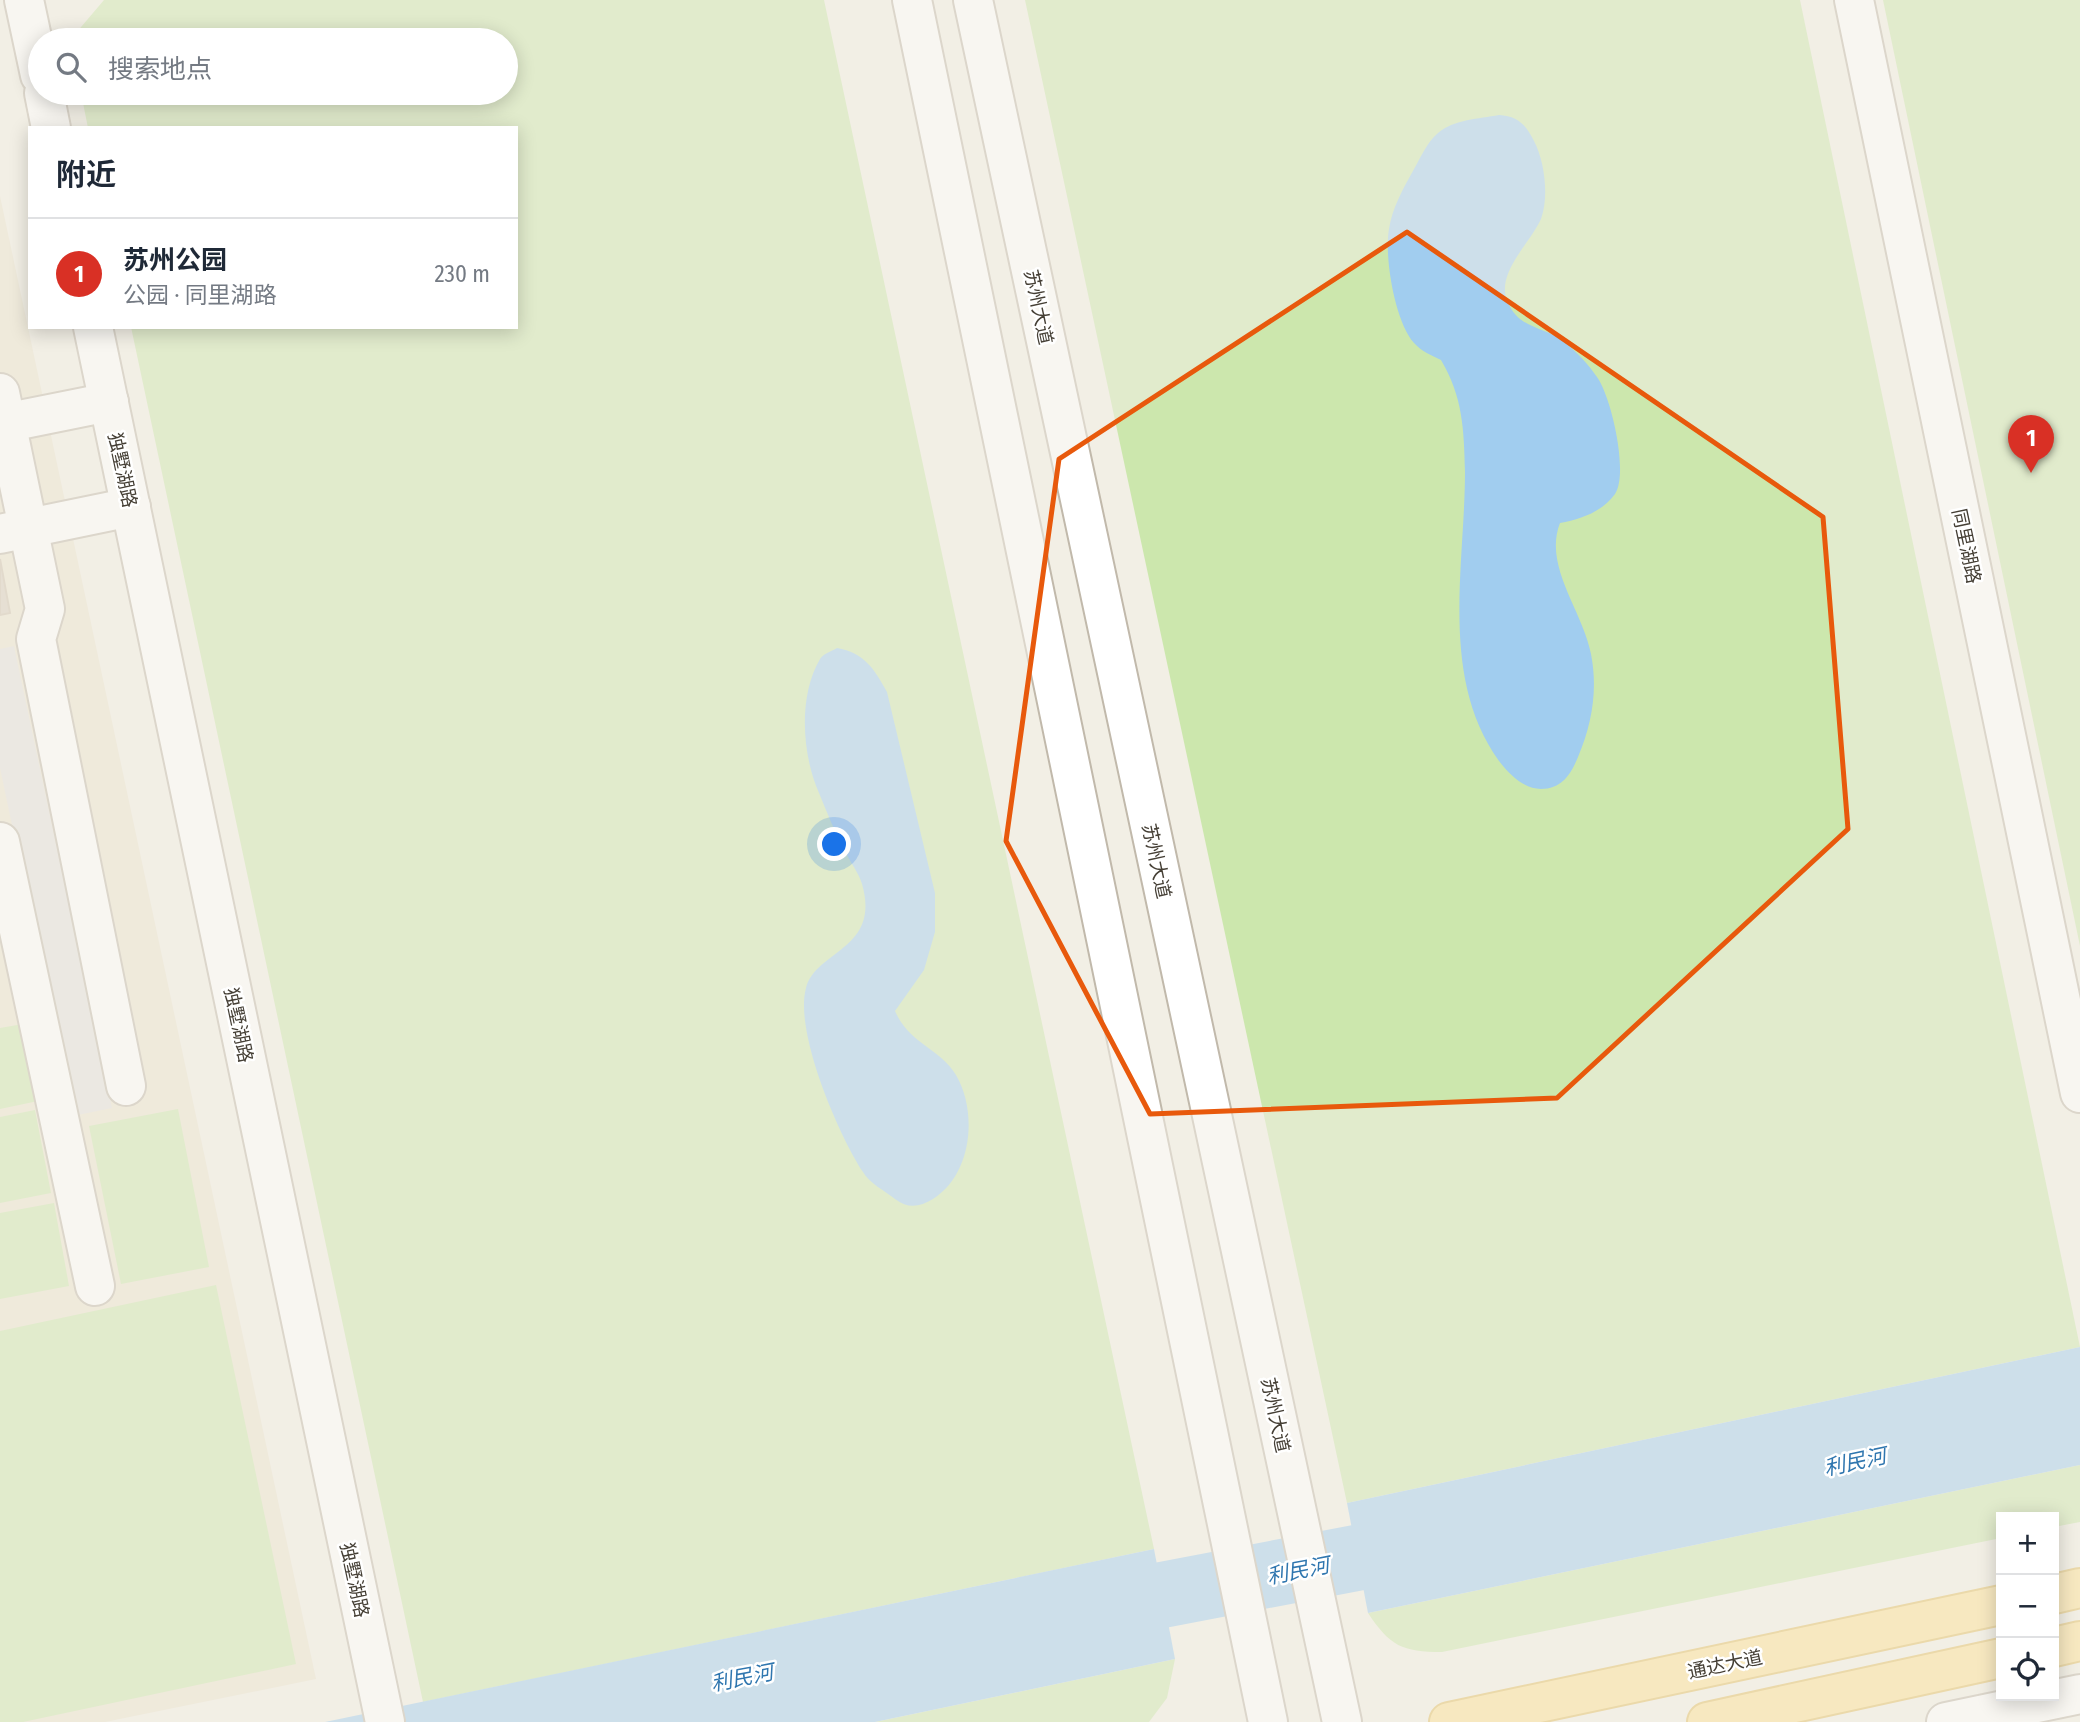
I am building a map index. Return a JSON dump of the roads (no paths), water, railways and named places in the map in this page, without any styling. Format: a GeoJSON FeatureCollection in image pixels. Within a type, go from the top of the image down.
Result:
{"type":"FeatureCollection","features":[{"type":"Feature","properties":{"kind":"main road"},"geometry":{"type":"LineString","coordinates":[[2059,1593],[2080,1588]]}},
{"type":"Feature","properties":{"kind":"main road","name":"通达大道"},"geometry":{"type":"LineString","coordinates":[[1449,1722],[1996,1606]]}},
{"type":"Feature","properties":{"kind":"main road"},"geometry":{"type":"LineString","coordinates":[[2059,1646],[2080,1641]]}},
{"type":"Feature","properties":{"kind":"main road"},"geometry":{"type":"LineString","coordinates":[[1707,1722],[1996,1659]]}},
{"type":"Feature","properties":{"kind":"street"},"geometry":{"type":"LineString","coordinates":[[24,0],[30,28]]}},
{"type":"Feature","properties":{"kind":"street"},"geometry":{"type":"LineString","coordinates":[[912,0],[1267,1719]]}},
{"type":"Feature","properties":{"kind":"street","name":"苏州大道"},"geometry":{"type":"LineString","coordinates":[[973,0],[1340,1712]]}},
{"type":"Feature","properties":{"kind":"street","name":"同里湖路"},"geometry":{"type":"LineString","coordinates":[[1854,0],[2080,1093]]}},
{"type":"Feature","properties":{"kind":"street"},"geometry":{"type":"LineString","coordinates":[[46,105],[51,126]]}},
{"type":"Feature","properties":{"kind":"street","name":"独墅湖路"},"geometry":{"type":"LineString","coordinates":[[93,329],[385,1722]]}},
{"type":"Feature","properties":{"kind":"street"},"geometry":{"type":"LineString","coordinates":[[109,402],[2,413],[14,531],[45,609],[36,639],[126,1086]]}},
{"type":"Feature","properties":{"kind":"street"},"geometry":{"type":"LineString","coordinates":[[14,531],[131,507]]}},
{"type":"Feature","properties":{"kind":"street"},"geometry":{"type":"LineString","coordinates":[[0,842],[95,1286]]}},
{"type":"Feature","properties":{"kind":"street"},"geometry":{"type":"LineString","coordinates":[[1946,1722],[2010,1715],[2080,1694]]}},
{"type":"Feature","properties":{"kind":"water"},"geometry":{"type":"Polygon","coordinates":[[[1499,115],[1516,119],[1531,135],[1538,149],[1545,180],[1541,219],[1510,269],[1506,279],[1507,300],[1512,310],[1524,322],[1564,342],[1594,372],[1608,400],[1619,453],[1619,484],[1615,494],[1604,506],[1590,514],[1560,523],[1556,539],[1560,572],[1591,654],[1594,694],[1587,732],[1572,769],[1560,783],[1541,789],[1529,787],[1518,780],[1499,761],[1480,729],[1468,694],[1460,621],[1465,472],[1461,414],[1454,387],[1441,360],[1420,349],[1407,333],[1392,289],[1388,256],[1389,229],[1396,206],[1431,141],[1438,133],[1452,125],[1499,115]]]}},
{"type":"Feature","properties":{"kind":"water"},"geometry":{"type":"Polygon","coordinates":[[[837,648],[854,654],[867,663],[887,692],[935,893],[935,932],[924,970],[895,1011],[908,1031],[941,1058],[956,1075],[967,1107],[967,1142],[956,1175],[933,1199],[919,1205],[909,1206],[900,1202],[873,1183],[863,1172],[831,1108],[806,1030],[806,988],[812,975],[855,936],[863,923],[865,906],[861,880],[834,830],[813,778],[806,744],[806,708],[813,674],[821,657],[837,648]]]}},
{"type":"Feature","properties":{"kind":"water"},"geometry":{"type":"Polygon","coordinates":[[[2080,1347],[2080,1465],[1368,1613],[1347,1503],[2080,1347]]]}},
{"type":"Feature","properties":{"kind":"water"},"geometry":{"type":"Polygon","coordinates":[[[1154,1549],[1175,1659],[875,1722],[325,1722],[1154,1549]]]}},
{"type":"Feature","properties":{"kind":"waterway","name":"利民河"},"geometry":{"type":"LineString","coordinates":[[1073,1612],[1445,1541]]}},
{"type":"Feature","properties":{"kind":"place","name":"苏州公园"},"geometry":{"type":"Point","coordinates":[2031,473]}}]}
